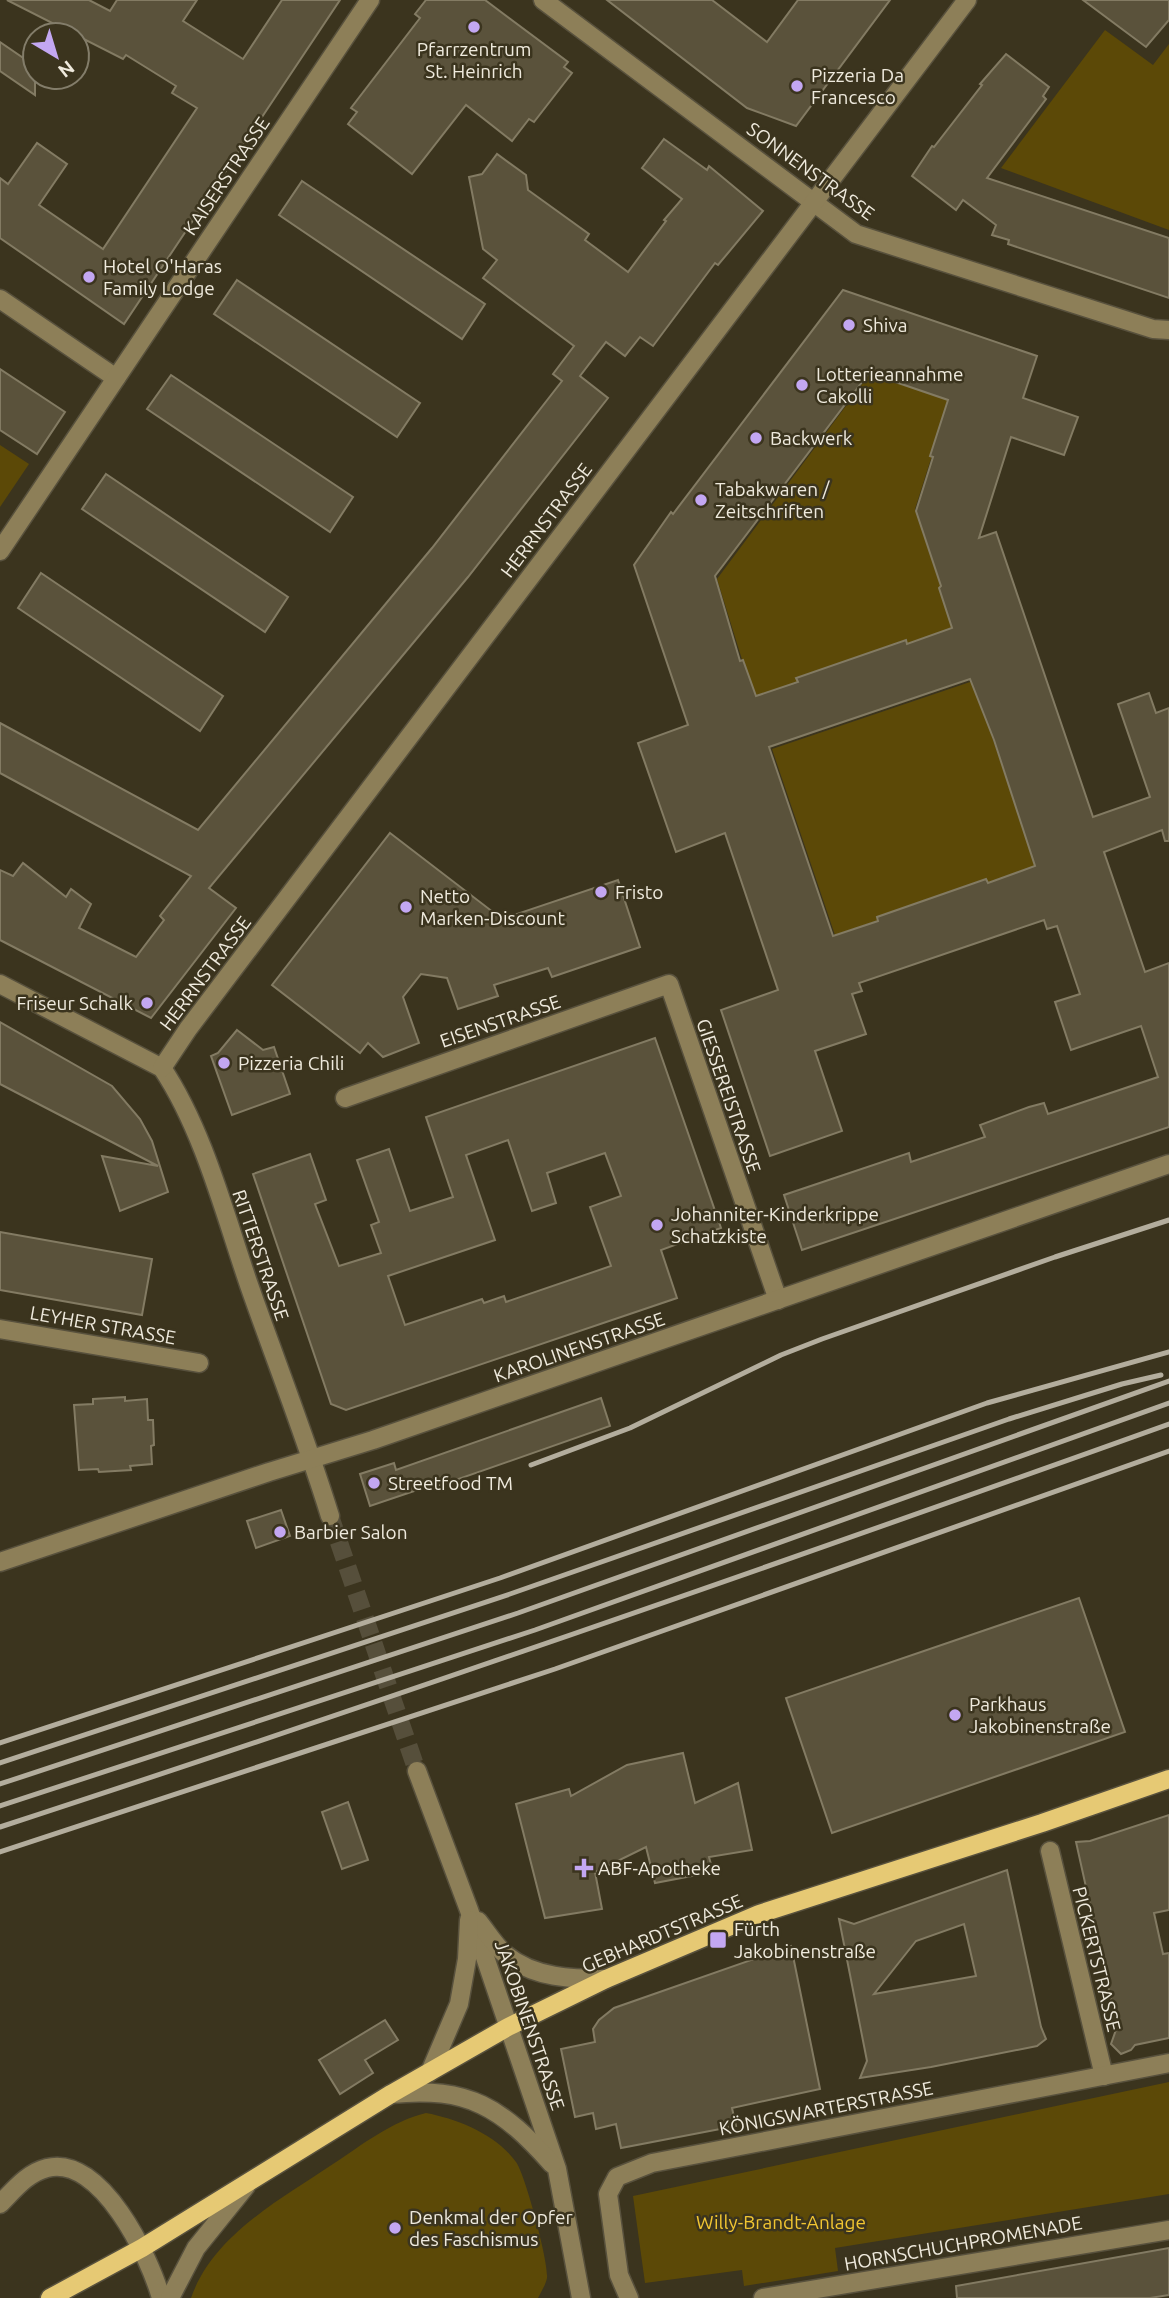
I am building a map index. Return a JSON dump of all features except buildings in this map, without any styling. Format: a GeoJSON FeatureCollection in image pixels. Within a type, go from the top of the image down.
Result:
{"type":"FeatureCollection","features":[{"type":"Feature","properties":{"kind":"main road","name":"GEBHARDTSTRASSE"},"geometry":{"type":"LineString","coordinates":[[246,2186],[391,2094],[508,2027],[606,1979],[759,1914],[1169,1779]]}},
{"type":"Feature","properties":{"kind":"main road"},"geometry":{"type":"LineString","coordinates":[[50,2298],[142,2248],[246,2186]]}},
{"type":"Feature","properties":{"kind":"street","name":"KAISERSTRASSE"},"geometry":{"type":"LineString","coordinates":[[0,551],[370,0]]}},
{"type":"Feature","properties":{"kind":"street","name":"SONNENSTRASSE"},"geometry":{"type":"LineString","coordinates":[[543,0],[856,234],[1153,329],[1169,330]]}},
{"type":"Feature","properties":{"kind":"street","name":"HERRNSTRASSE"},"geometry":{"type":"LineString","coordinates":[[162,1068],[188,1029],[968,0]]}},
{"type":"Feature","properties":{"kind":"street"},"geometry":{"type":"LineString","coordinates":[[0,299],[116,378]]}},
{"type":"Feature","properties":{"kind":"street"},"geometry":{"type":"LineString","coordinates":[[0,984],[162,1068]]}},
{"type":"Feature","properties":{"kind":"street","name":"EISENSTRASSE"},"geometry":{"type":"LineString","coordinates":[[345,1098],[669,984]]}},
{"type":"Feature","properties":{"kind":"street","name":"GIESSEREISTRASSE"},"geometry":{"type":"LineString","coordinates":[[669,984],[778,1300]]}},
{"type":"Feature","properties":{"kind":"street","name":"RITTERSTRASSE"},"geometry":{"type":"LineString","coordinates":[[162,1068],[177,1091],[198,1137],[278,1371],[312,1458]]}},
{"type":"Feature","properties":{"kind":"street","name":"KAROLINENSTRASSE"},"geometry":{"type":"LineString","coordinates":[[0,1562],[373,1440],[1169,1164]]}},
{"type":"Feature","properties":{"kind":"street","name":"LEYHER STRASSE"},"geometry":{"type":"LineString","coordinates":[[0,1329],[198,1363]]}},
{"type":"Feature","properties":{"kind":"street"},"geometry":{"type":"LineString","coordinates":[[312,1458],[330,1516]]}},
{"type":"Feature","properties":{"kind":"street","name":"JAKOBINENSTRASSE"},"geometry":{"type":"LineString","coordinates":[[417,1771],[470,1910],[557,2169],[581,2298]]}},
{"type":"Feature","properties":{"kind":"street","name":"PICKERTSTRASSE"},"geometry":{"type":"LineString","coordinates":[[1050,1851],[1104,2076]]}},
{"type":"Feature","properties":{"kind":"street"},"geometry":{"type":"LineString","coordinates":[[470,1910],[506,1955],[525,1967],[558,1977],[606,1979]]}},
{"type":"Feature","properties":{"kind":"street"},"geometry":{"type":"LineString","coordinates":[[430,2072],[459,2004],[467,1959],[470,1910]]}},
{"type":"Feature","properties":{"kind":"street","name":"KÖNIGSWARTERSTRASSE"},"geometry":{"type":"LineString","coordinates":[[629,2298],[619,2276],[608,2194],[617,2177],[652,2163],[1169,2063]]}},
{"type":"Feature","properties":{"kind":"street"},"geometry":{"type":"LineString","coordinates":[[391,2094],[424,2091],[455,2095],[481,2104],[518,2129],[557,2169]]}},
{"type":"Feature","properties":{"kind":"street"},"geometry":{"type":"LineString","coordinates":[[0,2204],[30,2175],[50,2167],[72,2170],[95,2184],[114,2203],[142,2248],[155,2276],[161,2298]]}},
{"type":"Feature","properties":{"kind":"street"},"geometry":{"type":"LineString","coordinates":[[170,2298],[196,2248],[246,2186]]}},
{"type":"Feature","properties":{"kind":"street","name":"HORNSCHUCHPROMENADE"},"geometry":{"type":"LineString","coordinates":[[763,2298],[1169,2230]]}},
{"type":"Feature","properties":{"kind":"green space"},"geometry":{"type":"Polygon","coordinates":[[[1105,30],[1153,65],[1169,44],[1169,230],[1001,168],[1105,30]]]}},
{"type":"Feature","properties":{"kind":"green space"},"geometry":{"type":"Polygon","coordinates":[[[869,375],[950,399],[915,509],[955,627],[754,698],[717,579],[869,375]]]}},
{"type":"Feature","properties":{"kind":"green space"},"geometry":{"type":"Polygon","coordinates":[[[0,445],[29,464],[0,507],[0,445]]]}},
{"type":"Feature","properties":{"kind":"green space"},"geometry":{"type":"Polygon","coordinates":[[[973,681],[1036,866],[835,935],[772,749],[973,681]]]}},
{"type":"Feature","properties":{"kind":"green space","name":"Willy-Brandt-Anlage"},"geometry":{"type":"Polygon","coordinates":[[[1169,2082],[1169,2194],[835,2248],[838,2271],[744,2286],[742,2270],[645,2283],[633,2196],[1169,2082]]]}},
{"type":"Feature","properties":{"kind":"green space"},"geometry":{"type":"Polygon","coordinates":[[[426,2113],[451,2119],[488,2136],[516,2162],[530,2200],[547,2269],[546,2280],[538,2298],[191,2298],[215,2255],[251,2220],[378,2134],[426,2113]]]}},
{"type":"Feature","properties":{"kind":"tunnel"},"geometry":{"type":"LineString","coordinates":[[330,1516],[417,1771]]}},
{"type":"Feature","properties":{"kind":"railway"},"geometry":{"type":"LineString","coordinates":[[531,1465],[630,1428],[781,1355],[822,1339],[1169,1220]]}},
{"type":"Feature","properties":{"kind":"railway"},"geometry":{"type":"LineString","coordinates":[[0,1743],[500,1578],[987,1403],[1169,1352]]}},
{"type":"Feature","properties":{"kind":"railway"},"geometry":{"type":"LineString","coordinates":[[0,1763],[510,1594],[1009,1419],[1122,1384],[1161,1375]]}},
{"type":"Feature","properties":{"kind":"railway"},"geometry":{"type":"LineString","coordinates":[[0,1784],[518,1613],[1169,1381]]}},
{"type":"Feature","properties":{"kind":"railway"},"geometry":{"type":"LineString","coordinates":[[0,1806],[535,1630],[1169,1403]]}},
{"type":"Feature","properties":{"kind":"railway"},"geometry":{"type":"LineString","coordinates":[[0,1827],[586,1630],[1169,1424]]}},
{"type":"Feature","properties":{"kind":"railway"},"geometry":{"type":"LineString","coordinates":[[0,1852],[555,1669],[1169,1451]]}},
{"type":"Feature","properties":{"kind":"place","name":"Pfarrzentrum St. Heinrich"},"geometry":{"type":"Point","coordinates":[474,27]}},
{"type":"Feature","properties":{"kind":"place","name":"Pizzeria Da Francesco"},"geometry":{"type":"Point","coordinates":[797,86]}},
{"type":"Feature","properties":{"kind":"place","name":"Hotel O'Haras Family Lodge"},"geometry":{"type":"Point","coordinates":[89,277]}},
{"type":"Feature","properties":{"kind":"place","name":"Shiva"},"geometry":{"type":"Point","coordinates":[849,325]}},
{"type":"Feature","properties":{"kind":"place","name":"Lotterieannahme Cakolli"},"geometry":{"type":"Point","coordinates":[802,385]}},
{"type":"Feature","properties":{"kind":"place","name":"Backwerk"},"geometry":{"type":"Point","coordinates":[756,438]}},
{"type":"Feature","properties":{"kind":"place","name":"Tabakwaren / Zeitschriften"},"geometry":{"type":"Point","coordinates":[701,500]}},
{"type":"Feature","properties":{"kind":"place","name":"Fristo"},"geometry":{"type":"Point","coordinates":[601,892]}},
{"type":"Feature","properties":{"kind":"place","name":"Netto Marken-Discount"},"geometry":{"type":"Point","coordinates":[406,907]}},
{"type":"Feature","properties":{"kind":"place","name":"Friseur Schalk"},"geometry":{"type":"Point","coordinates":[147,1003]}},
{"type":"Feature","properties":{"kind":"place","name":"Pizzeria Chili"},"geometry":{"type":"Point","coordinates":[224,1063]}},
{"type":"Feature","properties":{"kind":"place","name":"Johanniter-Kinderkrippe Schatzkiste"},"geometry":{"type":"Point","coordinates":[657,1225]}},
{"type":"Feature","properties":{"kind":"place","name":"Streetfood TM"},"geometry":{"type":"Point","coordinates":[374,1483]}},
{"type":"Feature","properties":{"kind":"place","name":"Barbier Salon"},"geometry":{"type":"Point","coordinates":[280,1532]}},
{"type":"Feature","properties":{"kind":"place","name":"Parkhaus Jakobinenstraße"},"geometry":{"type":"Point","coordinates":[955,1715]}},
{"type":"Feature","properties":{"kind":"place","name":"ABF-Apotheke"},"geometry":{"type":"Point","coordinates":[584,1868]}},
{"type":"Feature","properties":{"kind":"place","name":"Fürth Jakobinenstraße"},"geometry":{"type":"Point","coordinates":[718,1940]}},
{"type":"Feature","properties":{"kind":"place","name":"Denkmal der Opfer des Faschismus"},"geometry":{"type":"Point","coordinates":[395,2228]}}]}
